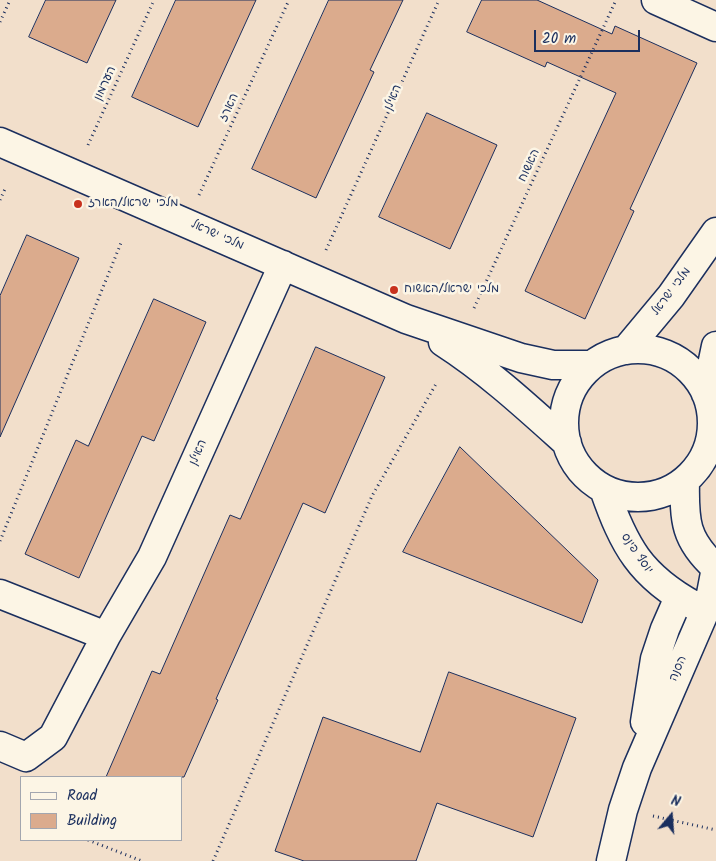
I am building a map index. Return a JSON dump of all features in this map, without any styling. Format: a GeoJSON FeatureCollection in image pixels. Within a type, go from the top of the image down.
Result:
{"type":"FeatureCollection","features":[{"type":"Feature","properties":{"kind":"street"},"geometry":{"type":"LineString","coordinates":[[656,0],[716,27]]}},
{"type":"Feature","properties":{"kind":"street","name":"מלכי ישראל"},"geometry":{"type":"LineString","coordinates":[[0,142],[406,319],[521,358],[553,365],[592,365]]}},
{"type":"Feature","properties":{"kind":"street","name":"מלכי ישראל"},"geometry":{"type":"LineString","coordinates":[[626,350],[670,296],[716,232]]}},
{"type":"Feature","properties":{"kind":"street","name":"האילן"},"geometry":{"type":"LineString","coordinates":[[0,746],[26,757],[53,737],[106,636],[152,557],[283,266]]}},
{"type":"Feature","properties":{"kind":"street","name":"מלכי ישראל"},"geometry":{"type":"LineString","coordinates":[[406,319],[472,362],[516,397],[567,443]]}},
{"type":"Feature","properties":{"kind":"street"},"geometry":{"type":"LineString","coordinates":[[706,394],[716,346]]}},
{"type":"Feature","properties":{"kind":"street"},"geometry":{"type":"LineString","coordinates":[[626,350],[651,350],[674,359],[693,374],[706,394],[712,417],[710,441],[701,464],[685,481],[666,492],[646,497],[624,496],[604,489],[587,477],[575,462],[567,443],[564,422],[568,400],[578,381],[592,365],[608,356],[626,350]]}},
{"type":"Feature","properties":{"kind":"street"},"geometry":{"type":"LineString","coordinates":[[685,481],[684,510],[689,533],[701,554],[716,568]]}},
{"type":"Feature","properties":{"kind":"street","name":"יוסף פינס"},"geometry":{"type":"LineString","coordinates":[[604,489],[614,519],[641,565],[661,584],[679,597],[710,614]]}},
{"type":"Feature","properties":{"kind":"street","name":"הסנה"},"geometry":{"type":"LineString","coordinates":[[611,861],[623,810],[637,768],[710,614],[711,594],[716,568]]}},
{"type":"Feature","properties":{"kind":"street"},"geometry":{"type":"LineString","coordinates":[[0,594],[106,636]]}},
{"type":"Feature","properties":{"kind":"street","name":"הסנה"},"geometry":{"type":"LineString","coordinates":[[637,768],[655,659],[665,628],[679,597]]}},
{"type":"Feature","properties":{"kind":"path"},"geometry":{"type":"LineString","coordinates":[[0,22],[10,0]]}},
{"type":"Feature","properties":{"kind":"path","name":"הערמון"},"geometry":{"type":"LineString","coordinates":[[74,174],[154,0]]}},
{"type":"Feature","properties":{"kind":"path","name":"הארז"},"geometry":{"type":"LineString","coordinates":[[186,222],[289,0]]}},
{"type":"Feature","properties":{"kind":"path","name":"האילן"},"geometry":{"type":"LineString","coordinates":[[313,279],[439,0]]}},
{"type":"Feature","properties":{"kind":"path","name":"האשוח"},"geometry":{"type":"LineString","coordinates":[[460,338],[616,0]]}},
{"type":"Feature","properties":{"kind":"path"},"geometry":{"type":"LineString","coordinates":[[0,200],[5,189]]}},
{"type":"Feature","properties":{"kind":"path"},"geometry":{"type":"LineString","coordinates":[[0,541],[121,242]]}},
{"type":"Feature","properties":{"kind":"path"},"geometry":{"type":"LineString","coordinates":[[213,861],[372,496],[436,384]]}},
{"type":"Feature","properties":{"kind":"path"},"geometry":{"type":"LineString","coordinates":[[623,810],[716,830]]}},
{"type":"Feature","properties":{"kind":"path"},"geometry":{"type":"LineString","coordinates":[[91,841],[142,861]]}},
{"type":"Feature","properties":{"kind":"building"},"geometry":{"type":"Polygon","coordinates":[[[46,0],[116,0],[87,63],[29,37],[46,0]]]}},
{"type":"Feature","properties":{"kind":"building"},"geometry":{"type":"Polygon","coordinates":[[[176,0],[256,0],[198,127],[132,97],[176,0]]]}},
{"type":"Feature","properties":{"kind":"building"},"geometry":{"type":"Polygon","coordinates":[[[329,0],[403,0],[370,70],[374,72],[316,198],[252,169],[329,0]]]}},
{"type":"Feature","properties":{"kind":"building"},"geometry":{"type":"Polygon","coordinates":[[[482,0],[537,0],[612,34],[615,26],[697,63],[630,209],[634,211],[585,319],[525,291],[616,93],[547,62],[545,67],[467,32],[482,0]]]}},
{"type":"Feature","properties":{"kind":"building"},"geometry":{"type":"Polygon","coordinates":[[[427,113],[497,145],[450,249],[379,217],[427,113]]]}},
{"type":"Feature","properties":{"kind":"building"},"geometry":{"type":"Polygon","coordinates":[[[27,235],[79,258],[0,437],[0,296],[27,235]]]}},
{"type":"Feature","properties":{"kind":"building"},"geometry":{"type":"Polygon","coordinates":[[[154,299],[206,322],[154,441],[142,436],[79,578],[25,554],[76,440],[88,446],[154,299]]]}},
{"type":"Feature","properties":{"kind":"building"},"geometry":{"type":"Polygon","coordinates":[[[316,347],[385,377],[325,513],[303,503],[216,699],[218,700],[184,777],[106,776],[152,671],[160,674],[230,515],[240,519],[316,347]]]}},
{"type":"Feature","properties":{"kind":"building"},"geometry":{"type":"Polygon","coordinates":[[[460,447],[598,580],[582,623],[403,552],[460,447]]]}},
{"type":"Feature","properties":{"kind":"building"},"geometry":{"type":"Polygon","coordinates":[[[449,672],[576,718],[533,837],[437,803],[416,861],[304,861],[275,851],[323,717],[420,752],[449,672]]]}},
{"type":"Feature","properties":{"kind":"place","name":"מלכי ישראל/הארז"},"geometry":{"type":"Point","coordinates":[78,204]}},
{"type":"Feature","properties":{"kind":"place","name":"מלכי ישראל/האשוח"},"geometry":{"type":"Point","coordinates":[394,290]}}]}
